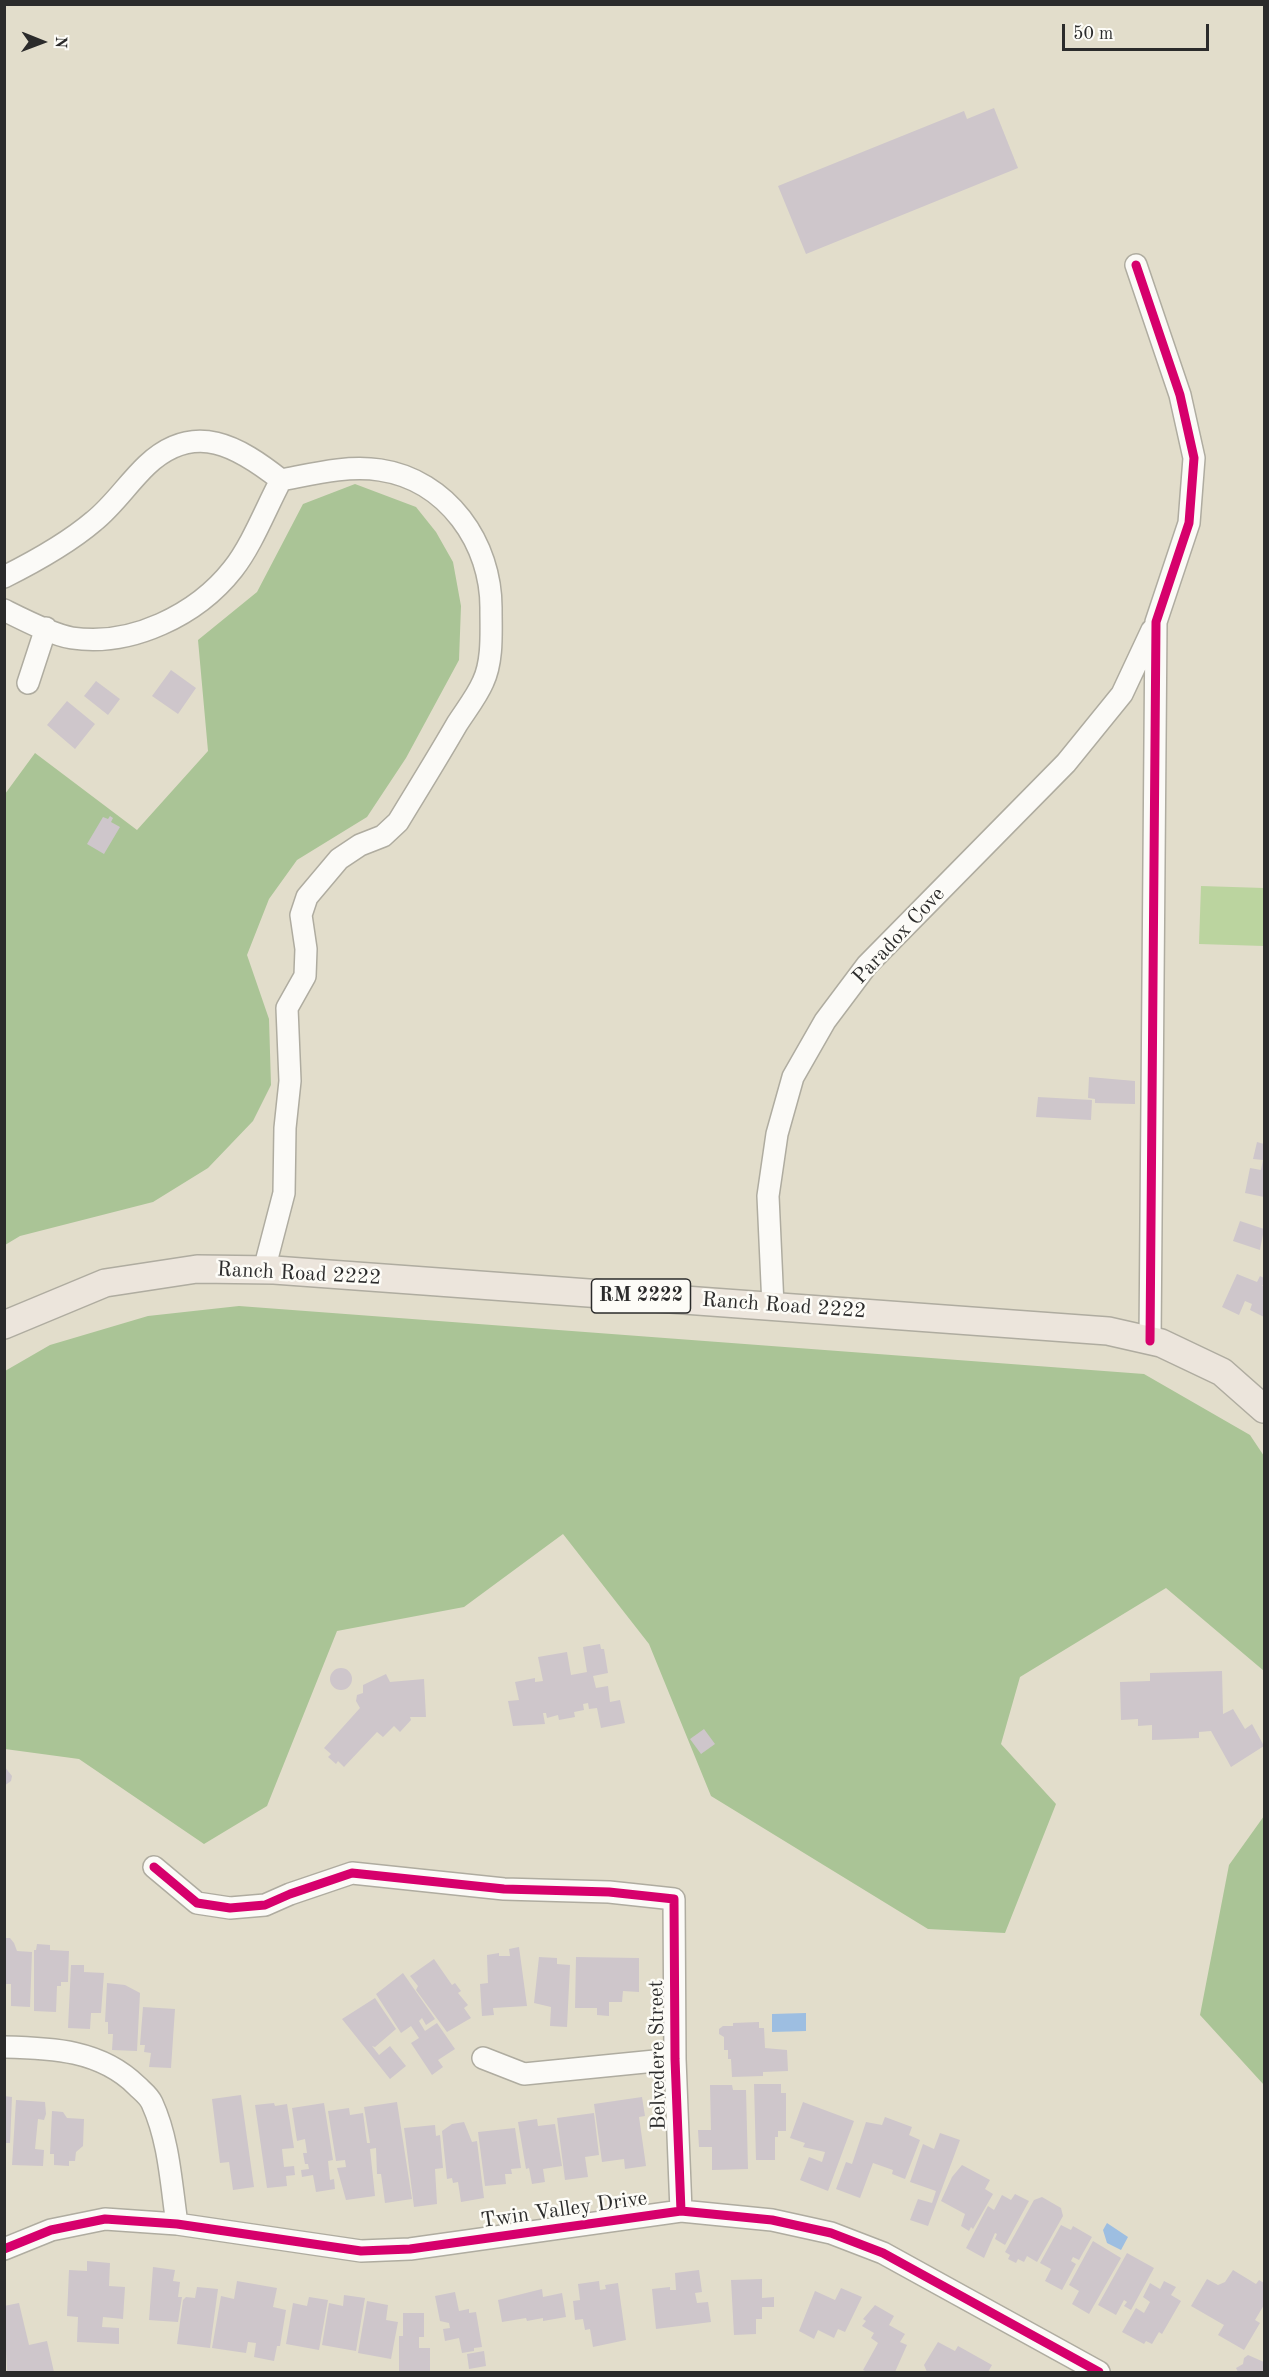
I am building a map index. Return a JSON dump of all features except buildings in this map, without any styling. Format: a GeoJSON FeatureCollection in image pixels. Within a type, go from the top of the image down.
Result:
{"type":"FeatureCollection","features":[{"type":"Feature","properties":{"kind":"main road","name":"Ranch Road 2222"},"geometry":{"type":"LineString","coordinates":[[4,1325],[105,1283],[196,1269],[264,1270],[1108,1331],[1161,1343],[1222,1372],[1264,1409]]}},
{"type":"Feature","properties":{"kind":"street"},"geometry":{"type":"LineString","coordinates":[[1136,265],[1180,395],[1194,458],[1189,523],[1156,622],[1150,1341]]}},
{"type":"Feature","properties":{"kind":"street"},"geometry":{"type":"LineString","coordinates":[[4,577],[66,542],[103,513],[148,464],[170,450],[189,442],[204,441],[238,449],[281,480],[321,472],[380,470],[411,478],[441,495],[469,528],[483,557],[491,594],[491,641],[484,680],[398,822],[383,836],[360,845],[339,859],[307,897],[301,915],[306,949],[305,976],[287,1008],[290,1081],[285,1128],[284,1193],[264,1270]]}},
{"type":"Feature","properties":{"kind":"street"},"geometry":{"type":"LineString","coordinates":[[4,610],[70,638],[107,640],[141,631],[177,617],[212,592],[234,567],[281,480]]}},
{"type":"Feature","properties":{"kind":"street","name":"Paradox Cove"},"geometry":{"type":"LineString","coordinates":[[773,1305],[768,1196],[777,1134],[793,1077],[825,1021],[867,965],[1066,763],[1122,694],[1156,622]]}},
{"type":"Feature","properties":{"kind":"street"},"geometry":{"type":"LineString","coordinates":[[28,683],[46,628]]}},
{"type":"Feature","properties":{"kind":"street","name":"Belvedere Street"},"geometry":{"type":"LineString","coordinates":[[154,1867],[196,1903],[230,1908],[265,1905],[352,1873],[504,1889],[609,1892],[674,1899],[675,2059],[681,2211]]}},
{"type":"Feature","properties":{"kind":"street"},"geometry":{"type":"LineString","coordinates":[[4,2047],[58,2048],[97,2060],[127,2077],[151,2100],[164,2137],[177,2223]]}},
{"type":"Feature","properties":{"kind":"street"},"geometry":{"type":"LineString","coordinates":[[483,2058],[524,2074],[675,2059]]}},
{"type":"Feature","properties":{"kind":"street","name":"Twin Valley Drive"},"geometry":{"type":"LineString","coordinates":[[4,2249],[51,2229],[105,2219],[177,2223],[361,2251],[410,2249],[681,2211],[772,2220],[831,2233],[883,2253],[1099,2373]]}},
{"type":"Feature","properties":{"kind":"green space"},"geometry":{"type":"Polygon","coordinates":[[[355,484],[416,507],[436,532],[453,562],[461,606],[459,660],[406,758],[367,817],[297,860],[269,899],[247,955],[269,1019],[271,1085],[253,1121],[208,1168],[153,1202],[20,1236],[5,1245],[5,794],[35,753],[137,830],[208,751],[198,640],[257,592],[303,504],[355,484]]]}},
{"type":"Feature","properties":{"kind":"green space"},"geometry":{"type":"Polygon","coordinates":[[[1201,886],[1264,888],[1264,946],[1199,944],[1201,886]]]}},
{"type":"Feature","properties":{"kind":"green space"},"geometry":{"type":"Polygon","coordinates":[[[239,1306],[1144,1374],[1250,1435],[1264,1456],[1264,1671],[1166,1588],[1020,1677],[1001,1744],[1056,1804],[1005,1933],[928,1929],[711,1796],[649,1644],[563,1534],[464,1607],[337,1631],[267,1806],[204,1844],[79,1759],[5,1749],[5,1371],[50,1345],[148,1316],[239,1306]]]}},
{"type":"Feature","properties":{"kind":"green space"},"geometry":{"type":"Polygon","coordinates":[[[1264,1816],[1264,2085],[1200,2015],[1229,1865],[1264,1816]]]}},
{"type":"Feature","properties":{"kind":"water"},"geometry":{"type":"Polygon","coordinates":[[[806,2013],[806,2031],[772,2032],[772,2014],[806,2013]]]}},
{"type":"Feature","properties":{"kind":"water"},"geometry":{"type":"Polygon","coordinates":[[[1107,2223],[1128,2237],[1121,2250],[1107,2243],[1103,2230],[1107,2223]]]}},
{"type":"Feature","properties":{"kind":"cycle path"},"geometry":{"type":"LineString","coordinates":[[1136,265],[1180,395],[1194,458],[1189,523],[1156,622],[1150,1341]]}},
{"type":"Feature","properties":{"kind":"cycle path"},"geometry":{"type":"LineString","coordinates":[[154,1867],[197,1903],[230,1908],[265,1905],[352,1873],[504,1889],[609,1892],[674,1899],[675,2059],[681,2211]]}},
{"type":"Feature","properties":{"kind":"cycle path"},"geometry":{"type":"LineString","coordinates":[[4,2249],[51,2230],[105,2219],[177,2224],[361,2251],[410,2249],[681,2211],[772,2220],[831,2233],[883,2253],[1099,2372]]}}]}
